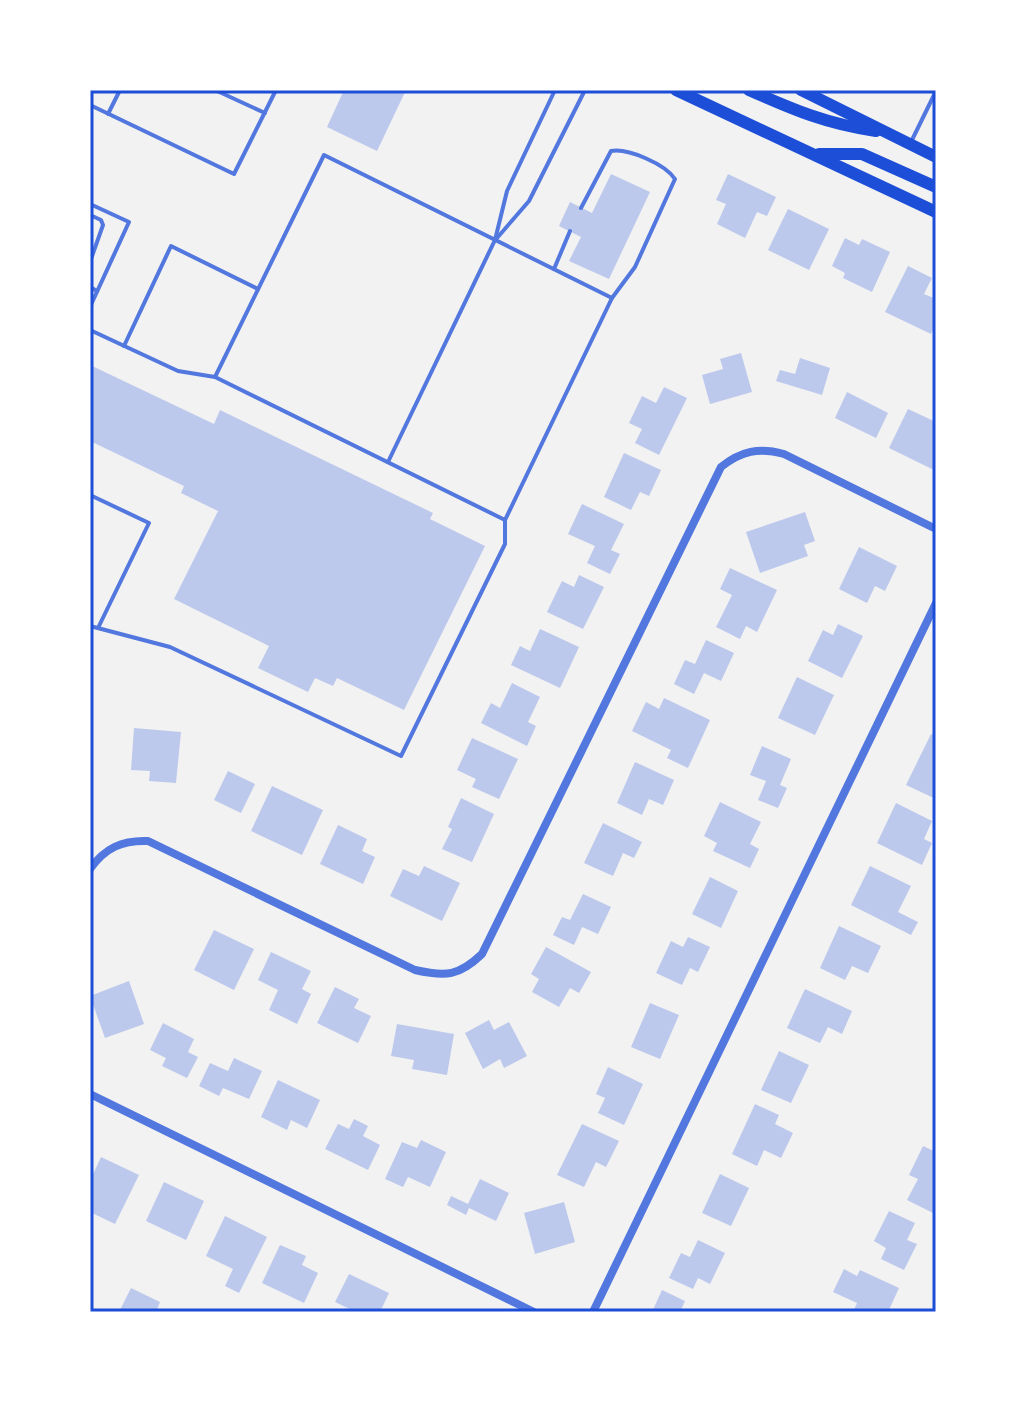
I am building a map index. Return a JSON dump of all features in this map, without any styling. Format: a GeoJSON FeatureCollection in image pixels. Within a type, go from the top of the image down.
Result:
{"type":"FeatureCollection","features":[{"type":"Feature","properties":{"kind":"main road"},"geometry":{"type":"LineString","coordinates":[[676,90],[936,212]]}},
{"type":"Feature","properties":{"kind":"main road"},"geometry":{"type":"LineString","coordinates":[[749,90],[807,116],[887,132]]}},
{"type":"Feature","properties":{"kind":"main road"},"geometry":{"type":"LineString","coordinates":[[801,90],[936,157]]}},
{"type":"Feature","properties":{"kind":"main road"},"geometry":{"type":"LineString","coordinates":[[816,154],[862,154],[936,187]]}},
{"type":"Feature","properties":{"kind":"street"},"geometry":{"type":"LineString","coordinates":[[90,869],[116,844],[132,840],[148,841],[415,970],[439,975],[455,973],[470,966],[482,954],[721,467],[751,450],[784,454],[936,529]]}},
{"type":"Feature","properties":{"kind":"street"},"geometry":{"type":"LineString","coordinates":[[593,1312],[936,603]]}},
{"type":"Feature","properties":{"kind":"street"},"geometry":{"type":"LineString","coordinates":[[90,1094],[534,1312]]}},
{"type":"Feature","properties":{"kind":"lane"},"geometry":{"type":"LineString","coordinates":[[108,114],[120,90]]}},
{"type":"Feature","properties":{"kind":"lane"},"geometry":{"type":"LineString","coordinates":[[215,90],[265,113]]}},
{"type":"Feature","properties":{"kind":"lane"},"geometry":{"type":"LineString","coordinates":[[90,105],[234,174],[276,90]]}},
{"type":"Feature","properties":{"kind":"lane"},"geometry":{"type":"LineString","coordinates":[[388,462],[495,240],[507,191],[555,90]]}},
{"type":"Feature","properties":{"kind":"lane"},"geometry":{"type":"LineString","coordinates":[[495,240],[529,201],[585,90]]}},
{"type":"Feature","properties":{"kind":"lane"},"geometry":{"type":"LineString","coordinates":[[910,144],[936,91]]}},
{"type":"Feature","properties":{"kind":"lane"},"geometry":{"type":"LineString","coordinates":[[90,626],[170,647],[401,756],[505,544],[505,520],[612,298],[635,267],[675,179],[669,171],[641,158],[622,150],[611,151],[581,208]]}},
{"type":"Feature","properties":{"kind":"lane"},"geometry":{"type":"LineString","coordinates":[[215,377],[324,155],[612,298]]}},
{"type":"Feature","properties":{"kind":"lane"},"geometry":{"type":"LineString","coordinates":[[90,204],[129,222],[90,307]]}},
{"type":"Feature","properties":{"kind":"lane"},"geometry":{"type":"LineString","coordinates":[[90,215],[101,220],[103,225],[90,262]]}},
{"type":"Feature","properties":{"kind":"lane"},"geometry":{"type":"LineString","coordinates":[[554,269],[570,231]]}},
{"type":"Feature","properties":{"kind":"lane"},"geometry":{"type":"LineString","coordinates":[[124,346],[171,246],[258,289]]}},
{"type":"Feature","properties":{"kind":"lane"},"geometry":{"type":"LineString","coordinates":[[90,287],[97,291]]}},
{"type":"Feature","properties":{"kind":"lane"},"geometry":{"type":"LineString","coordinates":[[90,330],[178,371],[215,377],[505,520]]}},
{"type":"Feature","properties":{"kind":"lane"},"geometry":{"type":"LineString","coordinates":[[90,495],[149,523],[98,628]]}},
{"type":"Feature","properties":{"kind":"building"},"geometry":{"type":"Polygon","coordinates":[[[344,90],[406,90],[377,151],[327,127],[344,90]]]}},
{"type":"Feature","properties":{"kind":"building"},"geometry":{"type":"Polygon","coordinates":[[[611,174],[650,192],[609,279],[569,261],[581,237],[559,226],[570,202],[592,213],[611,174]]]}},
{"type":"Feature","properties":{"kind":"building"},"geometry":{"type":"Polygon","coordinates":[[[728,174],[776,197],[767,216],[757,212],[745,238],[717,224],[726,204],[716,200],[728,174]]]}},
{"type":"Feature","properties":{"kind":"building"},"geometry":{"type":"Polygon","coordinates":[[[788,209],[829,229],[809,270],[768,250],[788,209]]]}},
{"type":"Feature","properties":{"kind":"building"},"geometry":{"type":"Polygon","coordinates":[[[845,238],[859,245],[862,239],[890,252],[872,292],[843,278],[845,273],[832,266],[845,238]]]}},
{"type":"Feature","properties":{"kind":"building"},"geometry":{"type":"Polygon","coordinates":[[[908,266],[932,278],[924,294],[936,299],[936,323],[931,334],[885,312],[908,266]]]}},
{"type":"Feature","properties":{"kind":"building"},"geometry":{"type":"Polygon","coordinates":[[[741,353],[752,392],[710,404],[702,375],[723,369],[720,359],[741,353]]]}},
{"type":"Feature","properties":{"kind":"building"},"geometry":{"type":"Polygon","coordinates":[[[800,358],[830,368],[822,395],[776,381],[780,370],[795,374],[800,358]]]}},
{"type":"Feature","properties":{"kind":"building"},"geometry":{"type":"Polygon","coordinates":[[[90,365],[214,424],[220,410],[433,513],[430,519],[485,546],[404,710],[337,678],[333,686],[315,678],[308,692],[258,668],[269,646],[174,599],[218,511],[181,493],[184,486],[90,441],[90,365]]]}},
{"type":"Feature","properties":{"kind":"building"},"geometry":{"type":"Polygon","coordinates":[[[664,387],[687,398],[659,455],[635,443],[642,429],[629,423],[642,396],[656,403],[664,387]]]}},
{"type":"Feature","properties":{"kind":"building"},"geometry":{"type":"Polygon","coordinates":[[[847,392],[888,413],[876,438],[835,418],[847,392]]]}},
{"type":"Feature","properties":{"kind":"building"},"geometry":{"type":"Polygon","coordinates":[[[908,409],[936,422],[933,435],[936,437],[936,471],[889,448],[908,409]]]}},
{"type":"Feature","properties":{"kind":"building"},"geometry":{"type":"Polygon","coordinates":[[[624,453],[661,470],[649,496],[640,492],[631,510],[604,497],[624,453]]]}},
{"type":"Feature","properties":{"kind":"building"},"geometry":{"type":"Polygon","coordinates":[[[582,504],[624,524],[611,550],[620,554],[610,574],[587,563],[595,546],[568,534],[582,504]]]}},
{"type":"Feature","properties":{"kind":"building"},"geometry":{"type":"Polygon","coordinates":[[[805,512],[815,541],[804,545],[808,556],[760,573],[746,532],[805,512]]]}},
{"type":"Feature","properties":{"kind":"building"},"geometry":{"type":"Polygon","coordinates":[[[859,547],[897,566],[885,591],[875,586],[867,603],[839,589],[859,547]]]}},
{"type":"Feature","properties":{"kind":"building"},"geometry":{"type":"Polygon","coordinates":[[[730,568],[777,590],[757,632],[746,626],[740,639],[716,627],[732,595],[720,589],[730,568]]]}},
{"type":"Feature","properties":{"kind":"building"},"geometry":{"type":"Polygon","coordinates":[[[579,575],[604,587],[583,629],[547,612],[562,581],[574,587],[579,575]]]}},
{"type":"Feature","properties":{"kind":"building"},"geometry":{"type":"Polygon","coordinates":[[[838,624],[863,636],[842,678],[808,661],[823,630],[833,635],[838,624]]]}},
{"type":"Feature","properties":{"kind":"building"},"geometry":{"type":"Polygon","coordinates":[[[540,629],[579,647],[560,688],[511,665],[520,646],[530,651],[540,629]]]}},
{"type":"Feature","properties":{"kind":"building"},"geometry":{"type":"Polygon","coordinates":[[[706,640],[734,653],[721,681],[704,673],[694,694],[674,684],[685,660],[695,664],[706,640]]]}},
{"type":"Feature","properties":{"kind":"building"},"geometry":{"type":"Polygon","coordinates":[[[797,677],[834,695],[815,735],[778,718],[797,677]]]}},
{"type":"Feature","properties":{"kind":"building"},"geometry":{"type":"Polygon","coordinates":[[[512,683],[540,697],[528,722],[536,726],[527,746],[481,723],[491,703],[500,708],[512,683]]]}},
{"type":"Feature","properties":{"kind":"building"},"geometry":{"type":"Polygon","coordinates":[[[664,698],[710,720],[688,768],[667,758],[671,750],[632,731],[646,702],[659,709],[664,698]]]}},
{"type":"Feature","properties":{"kind":"building"},"geometry":{"type":"Polygon","coordinates":[[[134,728],[181,732],[176,783],[149,781],[150,771],[131,770],[134,728]]]}},
{"type":"Feature","properties":{"kind":"building"},"geometry":{"type":"Polygon","coordinates":[[[931,734],[936,736],[936,799],[906,785],[931,734]]]}},
{"type":"Feature","properties":{"kind":"building"},"geometry":{"type":"Polygon","coordinates":[[[472,738],[518,759],[499,799],[472,787],[476,779],[457,770],[472,738]]]}},
{"type":"Feature","properties":{"kind":"building"},"geometry":{"type":"Polygon","coordinates":[[[762,746],[791,759],[780,785],[787,788],[778,808],[758,800],[766,781],[750,775],[762,746]]]}},
{"type":"Feature","properties":{"kind":"building"},"geometry":{"type":"Polygon","coordinates":[[[635,762],[674,780],[663,805],[649,799],[642,815],[617,803],[635,762]]]}},
{"type":"Feature","properties":{"kind":"building"},"geometry":{"type":"Polygon","coordinates":[[[228,771],[255,784],[241,813],[214,800],[228,771]]]}},
{"type":"Feature","properties":{"kind":"building"},"geometry":{"type":"Polygon","coordinates":[[[272,786],[323,810],[302,855],[251,831],[272,786]]]}},
{"type":"Feature","properties":{"kind":"building"},"geometry":{"type":"Polygon","coordinates":[[[461,798],[494,814],[472,862],[442,849],[461,798]]]}},
{"type":"Feature","properties":{"kind":"building"},"geometry":{"type":"Polygon","coordinates":[[[720,802],[761,822],[750,844],[759,849],[750,868],[713,851],[717,843],[704,836],[720,802]]]}},
{"type":"Feature","properties":{"kind":"building"},"geometry":{"type":"Polygon","coordinates":[[[896,803],[932,821],[924,839],[932,843],[922,865],[877,843],[896,803]]]}},
{"type":"Feature","properties":{"kind":"building"},"geometry":{"type":"Polygon","coordinates":[[[603,823],[642,842],[634,858],[623,853],[613,876],[584,863],[603,823]]]}},
{"type":"Feature","properties":{"kind":"building"},"geometry":{"type":"Polygon","coordinates":[[[338,825],[367,839],[362,851],[375,857],[363,884],[320,864],[338,825]]]}},
{"type":"Feature","properties":{"kind":"building"},"geometry":{"type":"Polygon","coordinates":[[[424,866],[460,883],[442,921],[390,896],[403,869],[419,876],[424,866]]]}},
{"type":"Feature","properties":{"kind":"building"},"geometry":{"type":"Polygon","coordinates":[[[870,866],[911,886],[898,912],[918,922],[911,935],[851,905],[870,866]]]}},
{"type":"Feature","properties":{"kind":"building"},"geometry":{"type":"Polygon","coordinates":[[[710,877],[738,891],[721,928],[692,914],[710,877]]]}},
{"type":"Feature","properties":{"kind":"building"},"geometry":{"type":"Polygon","coordinates":[[[583,894],[611,907],[598,934],[582,927],[574,945],[553,935],[562,917],[570,920],[583,894]]]}},
{"type":"Feature","properties":{"kind":"building"},"geometry":{"type":"Polygon","coordinates":[[[839,926],[881,946],[868,973],[852,966],[845,980],[820,968],[839,926]]]}},
{"type":"Feature","properties":{"kind":"building"},"geometry":{"type":"Polygon","coordinates":[[[214,930],[254,949],[234,990],[194,970],[214,930]]]}},
{"type":"Feature","properties":{"kind":"building"},"geometry":{"type":"Polygon","coordinates":[[[688,937],[710,947],[698,972],[690,968],[682,985],[656,973],[671,941],[683,947],[688,937]]]}},
{"type":"Feature","properties":{"kind":"building"},"geometry":{"type":"Polygon","coordinates":[[[546,947],[591,972],[579,993],[570,988],[559,1007],[532,992],[539,979],[531,974],[546,947]]]}},
{"type":"Feature","properties":{"kind":"building"},"geometry":{"type":"Polygon","coordinates":[[[271,952],[311,971],[302,989],[311,994],[297,1024],[269,1010],[278,990],[258,980],[271,952]]]}},
{"type":"Feature","properties":{"kind":"building"},"geometry":{"type":"Polygon","coordinates":[[[129,981],[144,1024],[105,1038],[90,996],[129,981]]]}},
{"type":"Feature","properties":{"kind":"building"},"geometry":{"type":"Polygon","coordinates":[[[335,987],[359,999],[354,1008],[371,1016],[358,1043],[317,1023],[335,987]]]}},
{"type":"Feature","properties":{"kind":"building"},"geometry":{"type":"Polygon","coordinates":[[[805,989],[852,1011],[842,1034],[828,1027],[820,1043],[787,1028],[805,989]]]}},
{"type":"Feature","properties":{"kind":"building"},"geometry":{"type":"Polygon","coordinates":[[[650,1003],[679,1015],[660,1059],[631,1047],[650,1003]]]}},
{"type":"Feature","properties":{"kind":"building"},"geometry":{"type":"Polygon","coordinates":[[[489,1020],[494,1030],[509,1022],[527,1056],[504,1068],[500,1059],[483,1069],[465,1033],[489,1020]]]}},
{"type":"Feature","properties":{"kind":"building"},"geometry":{"type":"Polygon","coordinates":[[[163,1023],[194,1039],[188,1052],[198,1057],[187,1078],[162,1066],[166,1058],[150,1050],[163,1023]]]}},
{"type":"Feature","properties":{"kind":"building"},"geometry":{"type":"Polygon","coordinates":[[[397,1024],[454,1034],[447,1075],[412,1069],[414,1060],[391,1056],[397,1024]]]}},
{"type":"Feature","properties":{"kind":"building"},"geometry":{"type":"Polygon","coordinates":[[[779,1051],[809,1065],[791,1103],[761,1090],[779,1051]]]}},
{"type":"Feature","properties":{"kind":"building"},"geometry":{"type":"Polygon","coordinates":[[[234,1058],[262,1071],[249,1099],[223,1088],[219,1096],[199,1086],[210,1063],[228,1071],[234,1058]]]}},
{"type":"Feature","properties":{"kind":"building"},"geometry":{"type":"Polygon","coordinates":[[[608,1067],[643,1084],[624,1125],[598,1113],[605,1098],[596,1094],[608,1067]]]}},
{"type":"Feature","properties":{"kind":"building"},"geometry":{"type":"Polygon","coordinates":[[[278,1080],[320,1100],[307,1128],[291,1120],[287,1130],[261,1117],[278,1080]]]}},
{"type":"Feature","properties":{"kind":"building"},"geometry":{"type":"Polygon","coordinates":[[[755,1104],[779,1115],[775,1124],[793,1133],[781,1158],[764,1150],[757,1166],[732,1154],[755,1104]]]}},
{"type":"Feature","properties":{"kind":"building"},"geometry":{"type":"Polygon","coordinates":[[[354,1119],[368,1126],[363,1136],[380,1145],[368,1170],[325,1149],[338,1124],[349,1129],[354,1119]]]}},
{"type":"Feature","properties":{"kind":"building"},"geometry":{"type":"Polygon","coordinates":[[[582,1124],[619,1141],[606,1167],[596,1162],[584,1187],[557,1175],[582,1124]]]}},
{"type":"Feature","properties":{"kind":"building"},"geometry":{"type":"Polygon","coordinates":[[[421,1140],[446,1152],[430,1187],[408,1177],[403,1187],[385,1179],[402,1142],[417,1148],[421,1140]]]}},
{"type":"Feature","properties":{"kind":"building"},"geometry":{"type":"Polygon","coordinates":[[[923,1146],[936,1152],[935,1214],[907,1200],[918,1179],[909,1175],[923,1146]]]}},
{"type":"Feature","properties":{"kind":"building"},"geometry":{"type":"Polygon","coordinates":[[[101,1157],[139,1175],[115,1224],[90,1212],[90,1181],[101,1157]]]}},
{"type":"Feature","properties":{"kind":"building"},"geometry":{"type":"Polygon","coordinates":[[[720,1174],[749,1188],[731,1226],[702,1213],[720,1174]]]}},
{"type":"Feature","properties":{"kind":"building"},"geometry":{"type":"Polygon","coordinates":[[[480,1179],[509,1193],[496,1221],[469,1208],[466,1215],[447,1205],[451,1196],[468,1204],[480,1179]]]}},
{"type":"Feature","properties":{"kind":"building"},"geometry":{"type":"Polygon","coordinates":[[[164,1182],[204,1201],[186,1240],[146,1221],[164,1182]]]}},
{"type":"Feature","properties":{"kind":"building"},"geometry":{"type":"Polygon","coordinates":[[[564,1202],[575,1242],[535,1254],[524,1213],[564,1202]]]}},
{"type":"Feature","properties":{"kind":"building"},"geometry":{"type":"Polygon","coordinates":[[[889,1211],[915,1223],[907,1240],[917,1244],[904,1270],[881,1259],[886,1248],[874,1241],[889,1211]]]}},
{"type":"Feature","properties":{"kind":"building"},"geometry":{"type":"Polygon","coordinates":[[[225,1216],[267,1237],[239,1293],[225,1286],[233,1269],[206,1256],[225,1216]]]}},
{"type":"Feature","properties":{"kind":"building"},"geometry":{"type":"Polygon","coordinates":[[[698,1240],[725,1253],[710,1284],[698,1278],[693,1289],[669,1278],[681,1253],[690,1257],[698,1240]]]}},
{"type":"Feature","properties":{"kind":"building"},"geometry":{"type":"Polygon","coordinates":[[[280,1245],[306,1256],[302,1265],[318,1273],[304,1303],[262,1283],[280,1245]]]}},
{"type":"Feature","properties":{"kind":"building"},"geometry":{"type":"Polygon","coordinates":[[[844,1269],[857,1276],[860,1270],[899,1288],[888,1312],[853,1312],[857,1303],[833,1292],[844,1269]]]}},
{"type":"Feature","properties":{"kind":"building"},"geometry":{"type":"Polygon","coordinates":[[[349,1274],[389,1293],[380,1312],[356,1312],[335,1302],[349,1274]]]}},
{"type":"Feature","properties":{"kind":"building"},"geometry":{"type":"Polygon","coordinates":[[[131,1288],[160,1302],[156,1312],[119,1312],[131,1288]]]}},
{"type":"Feature","properties":{"kind":"building"},"geometry":{"type":"Polygon","coordinates":[[[662,1290],[685,1301],[680,1312],[652,1312],[662,1290]]]}}]}
